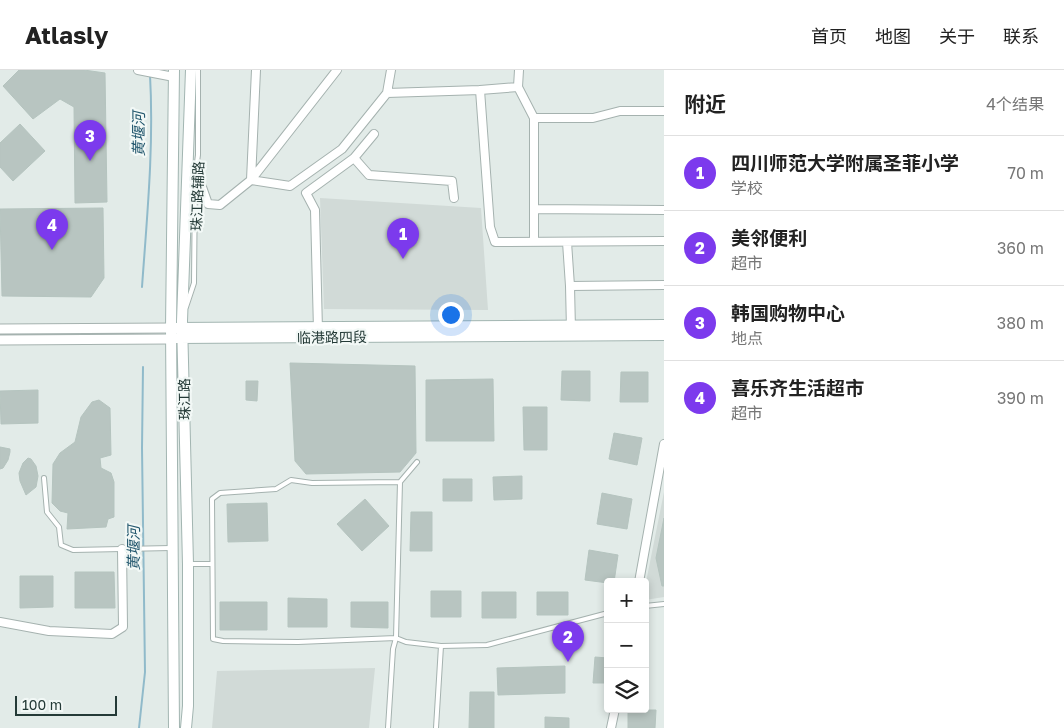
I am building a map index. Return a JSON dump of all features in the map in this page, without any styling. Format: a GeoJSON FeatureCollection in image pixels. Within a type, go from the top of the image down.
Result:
{"type":"FeatureCollection","features":[{"type":"Feature","properties":{"kind":"main road","name":"珠江路"},"geometry":{"type":"LineString","coordinates":[[174,728],[173,548],[178,331],[191,70]]}},
{"type":"Feature","properties":{"kind":"main road","name":"珠江路"},"geometry":{"type":"LineString","coordinates":[[174,74],[178,331],[188,564],[188,706],[186,728]]}},
{"type":"Feature","properties":{"kind":"main road","name":"临港路四段"},"geometry":{"type":"LineString","coordinates":[[178,331],[318,332],[571,329],[664,324]]}},
{"type":"Feature","properties":{"kind":"main road","name":"临港路四段"},"geometry":{"type":"LineString","coordinates":[[571,329],[664,335]]}},
{"type":"Feature","properties":{"kind":"street"},"geometry":{"type":"LineString","coordinates":[[251,180],[256,70]]}},
{"type":"Feature","properties":{"kind":"street"},"geometry":{"type":"LineString","coordinates":[[196,183],[202,187],[208,204],[220,205],[251,180],[337,70]]}},
{"type":"Feature","properties":{"kind":"street"},"geometry":{"type":"LineString","coordinates":[[251,180],[290,186],[342,149],[387,93],[391,70]]}},
{"type":"Feature","properties":{"kind":"street"},"geometry":{"type":"LineString","coordinates":[[519,70],[518,87],[534,118],[534,242]]}},
{"type":"Feature","properties":{"kind":"street"},"geometry":{"type":"LineString","coordinates":[[141,71],[174,74]]}},
{"type":"Feature","properties":{"kind":"street"},"geometry":{"type":"LineString","coordinates":[[387,93],[518,87]]}},
{"type":"Feature","properties":{"kind":"street"},"geometry":{"type":"LineString","coordinates":[[480,90],[492,238],[495,242],[664,241]]}},
{"type":"Feature","properties":{"kind":"street"},"geometry":{"type":"LineString","coordinates":[[534,118],[593,118],[620,111],[664,111]]}},
{"type":"Feature","properties":{"kind":"street"},"geometry":{"type":"LineString","coordinates":[[318,332],[315,210],[306,193],[354,158],[374,134]]}},
{"type":"Feature","properties":{"kind":"street"},"geometry":{"type":"LineString","coordinates":[[354,158],[369,175],[452,181],[454,198]]}},
{"type":"Feature","properties":{"kind":"street"},"geometry":{"type":"LineString","coordinates":[[534,209],[664,210]]}},
{"type":"Feature","properties":{"kind":"street"},"geometry":{"type":"LineString","coordinates":[[567,242],[571,329]]}},
{"type":"Feature","properties":{"kind":"street"},"geometry":{"type":"LineString","coordinates":[[570,286],[664,285]]}},
{"type":"Feature","properties":{"kind":"street","name":"临港路四段"},"geometry":{"type":"LineString","coordinates":[[0,329],[178,331]]}},
{"type":"Feature","properties":{"kind":"street","name":"临港路四段"},"geometry":{"type":"LineString","coordinates":[[0,340],[178,331]]}},
{"type":"Feature","properties":{"kind":"street"},"geometry":{"type":"LineString","coordinates":[[640,578],[664,444]]}},
{"type":"Feature","properties":{"kind":"street"},"geometry":{"type":"LineString","coordinates":[[0,622],[49,631],[112,634],[123,626],[122,549]]}},
{"type":"Feature","properties":{"kind":"street"},"geometry":{"type":"LineString","coordinates":[[611,728],[614,713]]}},
{"type":"Feature","properties":{"kind":"lane","name":"珠江路辅路"},"geometry":{"type":"LineString","coordinates":[[178,331],[194,283],[198,155],[198,70]]}},
{"type":"Feature","properties":{"kind":"lane"},"geometry":{"type":"LineString","coordinates":[[388,728],[393,649],[396,638],[400,482],[417,462]]}},
{"type":"Feature","properties":{"kind":"lane"},"geometry":{"type":"LineString","coordinates":[[44,478],[47,512],[60,527],[61,545],[73,550],[173,548]]}},
{"type":"Feature","properties":{"kind":"lane"},"geometry":{"type":"LineString","coordinates":[[400,482],[312,484],[291,480],[276,489],[220,493],[212,499],[212,639],[223,641],[298,642],[396,638],[406,642],[441,646],[487,645],[604,614]]}},
{"type":"Feature","properties":{"kind":"lane"},"geometry":{"type":"LineString","coordinates":[[188,564],[212,564]]}},
{"type":"Feature","properties":{"kind":"lane"},"geometry":{"type":"LineString","coordinates":[[649,606],[664,604]]}},
{"type":"Feature","properties":{"kind":"lane"},"geometry":{"type":"LineString","coordinates":[[436,728],[441,646]]}},
{"type":"Feature","properties":{"kind":"shaded area"},"geometry":{"type":"Polygon","coordinates":[[[320,198],[481,208],[488,310],[324,309],[320,198]]]}},
{"type":"Feature","properties":{"kind":"shaded area"},"geometry":{"type":"Polygon","coordinates":[[[664,492],[664,597],[649,599],[649,578],[647,578],[664,492]]]}},
{"type":"Feature","properties":{"kind":"shaded area"},"geometry":{"type":"Polygon","coordinates":[[[375,668],[369,728],[212,728],[217,671],[375,668]]]}},
{"type":"Feature","properties":{"kind":"building"},"geometry":{"type":"Polygon","coordinates":[[[19,70],[84,70],[105,73],[107,202],[75,203],[74,107],[60,99],[33,119],[3,86],[19,70]]]}},
{"type":"Feature","properties":{"kind":"building"},"geometry":{"type":"Polygon","coordinates":[[[20,124],[45,151],[13,181],[0,167],[0,143],[20,124]]]}},
{"type":"Feature","properties":{"kind":"building"},"geometry":{"type":"Polygon","coordinates":[[[103,208],[104,278],[91,297],[2,296],[0,209],[103,208]]]}},
{"type":"Feature","properties":{"kind":"building"},"geometry":{"type":"Polygon","coordinates":[[[290,363],[415,366],[416,453],[400,472],[306,474],[295,461],[290,363]]]}},
{"type":"Feature","properties":{"kind":"building"},"geometry":{"type":"Polygon","coordinates":[[[562,371],[590,371],[590,401],[561,400],[562,371]]]}},
{"type":"Feature","properties":{"kind":"building"},"geometry":{"type":"Polygon","coordinates":[[[621,372],[648,372],[648,402],[620,402],[621,372]]]}},
{"type":"Feature","properties":{"kind":"building"},"geometry":{"type":"Polygon","coordinates":[[[493,379],[494,441],[426,441],[426,380],[493,379]]]}},
{"type":"Feature","properties":{"kind":"building"},"geometry":{"type":"Polygon","coordinates":[[[246,381],[258,381],[257,401],[246,400],[246,381]]]}},
{"type":"Feature","properties":{"kind":"building"},"geometry":{"type":"Polygon","coordinates":[[[38,390],[38,423],[1,424],[0,391],[38,390]]]}},
{"type":"Feature","properties":{"kind":"building"},"geometry":{"type":"Polygon","coordinates":[[[99,400],[110,408],[111,455],[100,458],[101,468],[111,473],[114,482],[114,517],[108,519],[106,527],[67,529],[68,513],[60,511],[52,503],[53,464],[60,453],[75,442],[81,417],[92,402],[99,400]]]}},
{"type":"Feature","properties":{"kind":"building"},"geometry":{"type":"Polygon","coordinates":[[[523,407],[547,407],[547,450],[524,450],[523,407]]]}},
{"type":"Feature","properties":{"kind":"building"},"geometry":{"type":"Polygon","coordinates":[[[614,433],[642,438],[637,465],[609,459],[614,433]]]}},
{"type":"Feature","properties":{"kind":"building"},"geometry":{"type":"Polygon","coordinates":[[[0,447],[10,449],[10,452],[8,460],[3,468],[0,469],[0,447]]]}},
{"type":"Feature","properties":{"kind":"building"},"geometry":{"type":"Polygon","coordinates":[[[28,458],[36,466],[38,476],[36,487],[26,495],[19,473],[23,463],[28,458]]]}},
{"type":"Feature","properties":{"kind":"building"},"geometry":{"type":"Polygon","coordinates":[[[522,476],[522,499],[494,500],[493,477],[522,476]]]}},
{"type":"Feature","properties":{"kind":"building"},"geometry":{"type":"Polygon","coordinates":[[[443,479],[472,479],[472,501],[443,501],[443,479]]]}},
{"type":"Feature","properties":{"kind":"building"},"geometry":{"type":"Polygon","coordinates":[[[602,493],[632,499],[627,529],[597,524],[602,493]]]}},
{"type":"Feature","properties":{"kind":"building"},"geometry":{"type":"Polygon","coordinates":[[[365,499],[389,526],[362,551],[337,524],[365,499]]]}},
{"type":"Feature","properties":{"kind":"building"},"geometry":{"type":"Polygon","coordinates":[[[267,503],[268,541],[228,542],[227,504],[267,503]]]}},
{"type":"Feature","properties":{"kind":"building"},"geometry":{"type":"Polygon","coordinates":[[[411,512],[432,512],[432,551],[410,551],[411,512]]]}},
{"type":"Feature","properties":{"kind":"building"},"geometry":{"type":"Polygon","coordinates":[[[664,518],[664,586],[662,586],[656,558],[664,518]]]}},
{"type":"Feature","properties":{"kind":"building"},"geometry":{"type":"Polygon","coordinates":[[[589,550],[618,555],[615,578],[604,578],[604,582],[585,580],[589,550]]]}},
{"type":"Feature","properties":{"kind":"building"},"geometry":{"type":"Polygon","coordinates":[[[75,572],[114,572],[115,608],[75,608],[75,572]]]}},
{"type":"Feature","properties":{"kind":"building"},"geometry":{"type":"Polygon","coordinates":[[[20,576],[53,576],[53,607],[20,608],[20,576]]]}},
{"type":"Feature","properties":{"kind":"building"},"geometry":{"type":"Polygon","coordinates":[[[431,591],[461,591],[461,617],[431,617],[431,591]]]}},
{"type":"Feature","properties":{"kind":"building"},"geometry":{"type":"Polygon","coordinates":[[[482,592],[516,592],[516,618],[482,618],[482,592]]]}},
{"type":"Feature","properties":{"kind":"building"},"geometry":{"type":"Polygon","coordinates":[[[537,592],[568,592],[568,615],[537,615],[537,592]]]}},
{"type":"Feature","properties":{"kind":"building"},"geometry":{"type":"Polygon","coordinates":[[[288,598],[327,599],[327,627],[288,627],[288,598]]]}},
{"type":"Feature","properties":{"kind":"building"},"geometry":{"type":"Polygon","coordinates":[[[220,602],[267,602],[267,630],[220,630],[220,602]]]}},
{"type":"Feature","properties":{"kind":"building"},"geometry":{"type":"Polygon","coordinates":[[[351,602],[388,602],[388,628],[351,627],[351,602]]]}},
{"type":"Feature","properties":{"kind":"building"},"geometry":{"type":"Polygon","coordinates":[[[595,657],[604,658],[604,683],[593,683],[595,657]]]}},
{"type":"Feature","properties":{"kind":"building"},"geometry":{"type":"Polygon","coordinates":[[[565,666],[565,693],[498,695],[497,668],[565,666]]]}},
{"type":"Feature","properties":{"kind":"building"},"geometry":{"type":"Polygon","coordinates":[[[470,692],[494,692],[494,728],[469,728],[470,692]]]}},
{"type":"Feature","properties":{"kind":"building"},"geometry":{"type":"Polygon","coordinates":[[[649,710],[656,710],[655,728],[628,728],[628,713],[649,713],[649,710]]]}},
{"type":"Feature","properties":{"kind":"building"},"geometry":{"type":"Polygon","coordinates":[[[545,717],[569,718],[569,728],[545,728],[545,717]]]}},
{"type":"Feature","properties":{"kind":"waterway","name":"黄堰河"},"geometry":{"type":"LineString","coordinates":[[142,287],[151,155],[150,75]]}},
{"type":"Feature","properties":{"kind":"waterway","name":"黄堰河"},"geometry":{"type":"LineString","coordinates":[[139,728],[145,672],[142,448],[143,367]]}},
{"type":"Feature","properties":{"kind":"place","name":"韩国购物中心"},"geometry":{"type":"Point","coordinates":[90,161]}},
{"type":"Feature","properties":{"kind":"place","name":"喜乐齐生活超市"},"geometry":{"type":"Point","coordinates":[52,250]}},
{"type":"Feature","properties":{"kind":"place","name":"四川师范大学附属圣菲小学"},"geometry":{"type":"Point","coordinates":[403,259]}},
{"type":"Feature","properties":{"kind":"place","name":"美邻便利"},"geometry":{"type":"Point","coordinates":[568,662]}}]}
